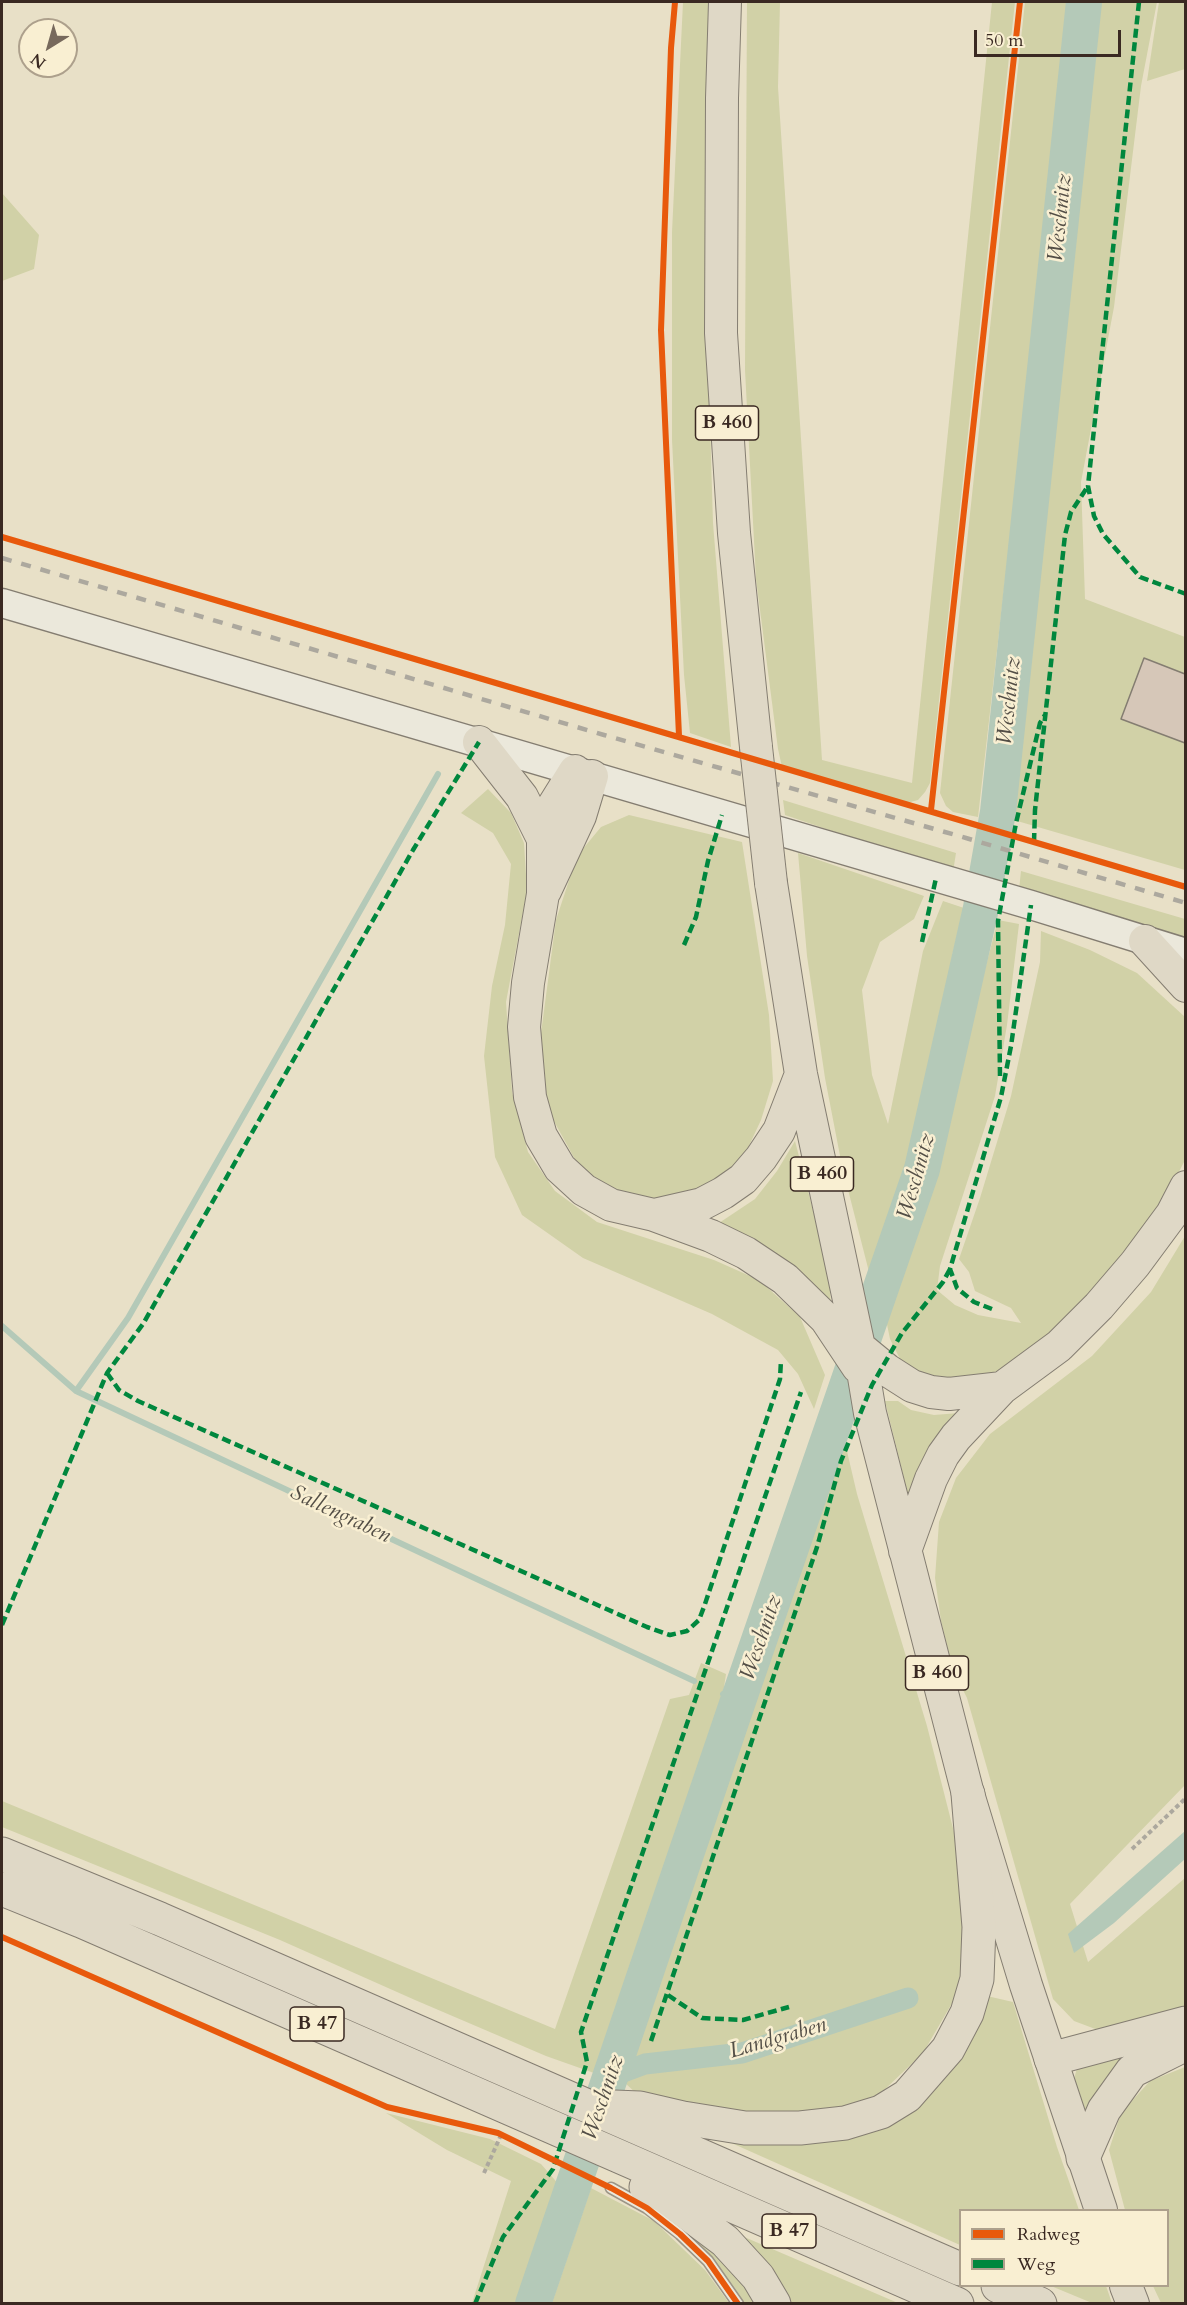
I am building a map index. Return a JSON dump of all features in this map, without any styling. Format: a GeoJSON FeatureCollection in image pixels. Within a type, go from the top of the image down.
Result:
{"type":"FeatureCollection","features":[{"type":"Feature","properties":{"kind":"highway"},"geometry":{"type":"LineString","coordinates":[[637,2118],[683,2118],[745,2128],[800,2128],[845,2123],[881,2112],[907,2096],[948,2049],[967,2013],[977,1979],[979,1927],[969,1794]]}},
{"type":"Feature","properties":{"kind":"highway","name":"B 47"},"geometry":{"type":"LineString","coordinates":[[2,1854],[160,1919],[574,2100],[637,2118],[959,2270]]}},
{"type":"Feature","properties":{"kind":"highway","name":"B 47"},"geometry":{"type":"LineString","coordinates":[[2,1889],[592,2144],[617,2173],[957,2304]]}},
{"type":"Feature","properties":{"kind":"highway"},"geometry":{"type":"LineString","coordinates":[[1051,2059],[1185,2023]]}},
{"type":"Feature","properties":{"kind":"highway"},"geometry":{"type":"LineString","coordinates":[[1083,2158],[1104,2110],[1132,2071],[1185,2044]]}},
{"type":"Feature","properties":{"kind":"highway"},"geometry":{"type":"LineString","coordinates":[[617,2173],[665,2196],[725,2241],[758,2277],[774,2304]]}},
{"type":"Feature","properties":{"kind":"highway"},"geometry":{"type":"LineString","coordinates":[[1000,2287],[1040,2304]]}},
{"type":"Feature","properties":{"kind":"main road","name":"B 460"},"geometry":{"type":"LineString","coordinates":[[725,2],[722,98],[721,333],[734,533],[771,883],[801,1074],[843,1274],[870,1364],[870,1413],[969,1794],[1100,2209]]}},
{"type":"Feature","properties":{"kind":"main road"},"geometry":{"type":"LineString","coordinates":[[479,742],[522,797],[543,838]]}},
{"type":"Feature","properties":{"kind":"main road"},"geometry":{"type":"LineString","coordinates":[[584,774],[552,808],[543,838],[543,894],[528,983],[524,1027],[530,1097],[541,1136],[560,1168],[584,1190],[611,1204],[654,1215],[711,1236],[746,1253],[785,1280],[870,1364],[912,1386],[931,1392],[949,1394],[1002,1388]]}},
{"type":"Feature","properties":{"kind":"main road"},"geometry":{"type":"LineString","coordinates":[[543,894],[580,816],[584,774]]}},
{"type":"Feature","properties":{"kind":"main road"},"geometry":{"type":"LineString","coordinates":[[1145,941],[1185,986]]}},
{"type":"Feature","properties":{"kind":"main road"},"geometry":{"type":"LineString","coordinates":[[654,1215],[702,1204],[723,1194],[743,1179],[779,1131],[801,1074]]}},
{"type":"Feature","properties":{"kind":"main road"},"geometry":{"type":"LineString","coordinates":[[905,1551],[931,1479],[943,1455],[956,1437],[1002,1388],[1059,1346],[1099,1306],[1136,1264],[1172,1214],[1185,1187]]}},
{"type":"Feature","properties":{"kind":"street"},"geometry":{"type":"LineString","coordinates":[[2,603],[1010,899],[1185,953]]}},
{"type":"Feature","properties":{"kind":"lane"},"geometry":{"type":"LineString","coordinates":[[617,2173],[647,2208],[680,2234],[708,2261],[738,2304]]}},
{"type":"Feature","properties":{"kind":"path"},"geometry":{"type":"LineString","coordinates":[[1132,1849],[1185,1798]]}},
{"type":"Feature","properties":{"kind":"path"},"geometry":{"type":"LineString","coordinates":[[484,2173],[501,2135]]}},
{"type":"Feature","properties":{"kind":"green space"},"geometry":{"type":"Polygon","coordinates":[[[683,2],[709,2],[706,291],[713,523],[731,747],[690,733],[684,675],[672,440],[672,232],[683,2]]]}},
{"type":"Feature","properties":{"kind":"green space"},"geometry":{"type":"Polygon","coordinates":[[[747,2],[780,2],[778,87],[822,760],[912,783],[992,2],[1015,2],[930,783],[918,800],[907,803],[782,767],[778,749],[756,579],[745,370],[747,2]]]}},
{"type":"Feature","properties":{"kind":"green space"},"geometry":{"type":"Polygon","coordinates":[[[1025,2],[1071,2],[978,817],[953,812],[946,806],[940,793],[1025,2]]]}},
{"type":"Feature","properties":{"kind":"green space"},"geometry":{"type":"Polygon","coordinates":[[[1098,2],[1157,2],[1141,86],[1114,307],[1081,482],[1085,599],[1185,637],[1185,870],[1007,818],[1098,2]]]}},
{"type":"Feature","properties":{"kind":"green space"},"geometry":{"type":"Polygon","coordinates":[[[1159,2],[1185,2],[1185,69],[1147,81],[1159,2]]]}},
{"type":"Feature","properties":{"kind":"green space"},"geometry":{"type":"Polygon","coordinates":[[[2,193],[39,235],[34,269],[2,281],[2,193]]]}},
{"type":"Feature","properties":{"kind":"green space"},"geometry":{"type":"Polygon","coordinates":[[[488,789],[511,813],[524,843],[527,891],[506,1002],[512,1092],[528,1152],[555,1191],[597,1222],[714,1260],[759,1280],[800,1317],[825,1375],[814,1409],[798,1374],[778,1350],[712,1314],[583,1258],[522,1215],[495,1157],[484,1056],[492,986],[505,925],[511,864],[493,833],[461,813],[488,789]]]}},
{"type":"Feature","properties":{"kind":"green space"},"geometry":{"type":"Polygon","coordinates":[[[783,800],[956,853],[953,872],[785,815],[783,800]]]}},
{"type":"Feature","properties":{"kind":"green space"},"geometry":{"type":"Polygon","coordinates":[[[629,815],[742,842],[769,1015],[773,1081],[761,1120],[739,1167],[710,1194],[660,1206],[619,1194],[583,1174],[550,1114],[538,1056],[556,920],[577,856],[601,827],[629,815]]]}},
{"type":"Feature","properties":{"kind":"green space"},"geometry":{"type":"Polygon","coordinates":[[[798,853],[924,896],[914,919],[880,942],[862,990],[872,1075],[888,1124],[923,951],[943,901],[964,908],[909,1161],[869,1272],[842,1166],[825,1078],[807,956],[798,853]]]}},
{"type":"Feature","properties":{"kind":"green space"},"geometry":{"type":"Polygon","coordinates":[[[1021,871],[1185,919],[1185,941],[1019,890],[1021,871]]]}},
{"type":"Feature","properties":{"kind":"green space"},"geometry":{"type":"Polygon","coordinates":[[[998,920],[1019,924],[1007,1025],[995,1096],[940,1266],[937,1290],[955,1305],[978,1315],[1021,1323],[1011,1308],[975,1291],[969,1272],[959,1259],[1011,1096],[1040,962],[1041,931],[1090,950],[1137,973],[1185,1017],[1185,1160],[1156,1217],[1120,1276],[1023,1361],[969,1382],[907,1373],[890,1339],[883,1305],[901,1267],[937,1150],[998,920]]]}},
{"type":"Feature","properties":{"kind":"green space"},"geometry":{"type":"Polygon","coordinates":[[[795,1141],[829,1272],[831,1308],[710,1229],[755,1199],[777,1171],[795,1141]]]}},
{"type":"Feature","properties":{"kind":"green space"},"geometry":{"type":"Polygon","coordinates":[[[1185,1236],[1185,1785],[1070,1904],[1088,1962],[1185,1878],[1185,2006],[1098,2030],[1074,2021],[1053,1999],[967,1698],[953,1670],[941,1621],[935,1578],[939,1522],[956,1478],[990,1434],[1092,1356],[1151,1292],[1185,1236]]]}},
{"type":"Feature","properties":{"kind":"green space"},"geometry":{"type":"Polygon","coordinates":[[[885,1401],[898,1401],[911,1410],[934,1415],[959,1413],[919,1485],[908,1495],[885,1401]]]}},
{"type":"Feature","properties":{"kind":"green space"},"geometry":{"type":"Polygon","coordinates":[[[842,1430],[857,1494],[927,1726],[958,1848],[968,1919],[958,1993],[923,2053],[881,2093],[830,2114],[785,2123],[640,2097],[623,2081],[628,2053],[842,1430]]]}},
{"type":"Feature","properties":{"kind":"green space"},"geometry":{"type":"Polygon","coordinates":[[[701,1663],[726,1674],[721,1707],[594,2073],[546,2056],[280,1940],[2,1827],[2,1801],[555,2029],[670,1699],[689,1695],[701,1663]]]}},
{"type":"Feature","properties":{"kind":"green space"},"geometry":{"type":"Polygon","coordinates":[[[987,1996],[1013,2002],[1057,2147],[1079,2209],[959,2209],[959,2245],[727,2141],[869,2128],[987,1996]]]}},
{"type":"Feature","properties":{"kind":"green space"},"geometry":{"type":"Polygon","coordinates":[[[1164,2038],[1088,2124],[1073,2082],[1078,2065],[1164,2038]]]}},
{"type":"Feature","properties":{"kind":"green space"},"geometry":{"type":"Polygon","coordinates":[[[1185,2067],[1185,2303],[1161,2303],[1153,2287],[1169,2287],[1169,2209],[1125,2209],[1109,2150],[1121,2113],[1150,2081],[1185,2067]]]}},
{"type":"Feature","properties":{"kind":"green space"},"geometry":{"type":"Polygon","coordinates":[[[386,2113],[490,2139],[541,2164],[561,2187],[521,2303],[472,2303],[511,2181],[447,2150],[386,2113]]]}},
{"type":"Feature","properties":{"kind":"green space"},"geometry":{"type":"Polygon","coordinates":[[[591,2188],[654,2221],[705,2270],[729,2303],[552,2303],[591,2188]]]}},
{"type":"Feature","properties":{"kind":"green space"},"geometry":{"type":"Polygon","coordinates":[[[666,2216],[713,2248],[761,2303],[743,2303],[715,2262],[666,2216]]]}},
{"type":"Feature","properties":{"kind":"green space"},"geometry":{"type":"Polygon","coordinates":[[[721,2227],[898,2303],[785,2303],[721,2227]]]}},
{"type":"Feature","properties":{"kind":"green space"},"geometry":{"type":"Polygon","coordinates":[[[1053,2287],[1106,2287],[1112,2303],[1092,2303],[1053,2287]]]}},
{"type":"Feature","properties":{"kind":"shaded area"},"geometry":{"type":"Polygon","coordinates":[[[1185,1831],[1185,1859],[1114,1923],[1074,1953],[1068,1934],[1185,1831]]]}},
{"type":"Feature","properties":{"kind":"building"},"geometry":{"type":"Polygon","coordinates":[[[1144,658],[1185,674],[1185,743],[1121,719],[1144,658]]]}},
{"type":"Feature","properties":{"kind":"waterway","name":"Weschnitz"},"geometry":{"type":"LineString","coordinates":[[533,2304],[922,1169],[981,908],[998,812],[1084,2]]}},
{"type":"Feature","properties":{"kind":"waterway"},"geometry":{"type":"LineString","coordinates":[[76,1391],[128,1318],[438,774]]}},
{"type":"Feature","properties":{"kind":"waterway","name":"Sallengraben"},"geometry":{"type":"LineString","coordinates":[[2,1326],[76,1391],[694,1681]]}},
{"type":"Feature","properties":{"kind":"waterway","name":"Sallengraben"},"geometry":{"type":"LineString","coordinates":[[723,1694],[738,1701]]}},
{"type":"Feature","properties":{"kind":"waterway","name":"Landgraben"},"geometry":{"type":"LineString","coordinates":[[610,2077],[645,2064],[742,2053],[908,1998]]}},
{"type":"Feature","properties":{"kind":"railway"},"geometry":{"type":"LineString","coordinates":[[2,558],[1186,903]]}},
{"type":"Feature","properties":{"kind":"marked path"},"geometry":{"type":"LineString","coordinates":[[1139,2],[1088,486],[1094,516],[1103,534],[1140,577],[1186,594]]}},
{"type":"Feature","properties":{"kind":"marked path"},"geometry":{"type":"LineString","coordinates":[[1034,842],[1035,810],[1065,535],[1071,512],[1088,486]]}},
{"type":"Feature","properties":{"kind":"marked path"},"geometry":{"type":"LineString","coordinates":[[1000,1076],[998,921],[1016,823],[1040,723],[1045,715]]}},
{"type":"Feature","properties":{"kind":"marked path"},"geometry":{"type":"LineString","coordinates":[[2,1625],[107,1373],[143,1324],[413,850],[479,742]]}},
{"type":"Feature","properties":{"kind":"marked path"},"geometry":{"type":"LineString","coordinates":[[684,945],[696,917],[708,861],[722,815]]}},
{"type":"Feature","properties":{"kind":"marked path"},"geometry":{"type":"LineString","coordinates":[[922,942],[936,878]]}},
{"type":"Feature","properties":{"kind":"marked path"},"geometry":{"type":"LineString","coordinates":[[992,1309],[974,1302],[957,1288],[950,1269],[1001,1097],[1011,1046],[1031,905]]}},
{"type":"Feature","properties":{"kind":"marked path"},"geometry":{"type":"LineString","coordinates":[[651,2041],[817,1547],[841,1461],[872,1385],[902,1333],[943,1282],[950,1269]]}},
{"type":"Feature","properties":{"kind":"marked path"},"geometry":{"type":"LineString","coordinates":[[107,1373],[119,1390],[138,1401],[647,1627],[670,1635],[687,1631],[699,1620],[780,1379],[781,1360]]}},
{"type":"Feature","properties":{"kind":"marked path"},"geometry":{"type":"LineString","coordinates":[[475,2304],[503,2237],[553,2169],[587,2062],[581,2032],[801,1392]]}},
{"type":"Feature","properties":{"kind":"marked path"},"geometry":{"type":"LineString","coordinates":[[668,1995],[702,2018],[743,2020],[789,2007]]}},
{"type":"Feature","properties":{"kind":"cycle path"},"geometry":{"type":"LineString","coordinates":[[675,2],[671,48],[661,330],[679,736]]}},
{"type":"Feature","properties":{"kind":"cycle path"},"geometry":{"type":"LineString","coordinates":[[931,810],[1020,2]]}},
{"type":"Feature","properties":{"kind":"cycle path"},"geometry":{"type":"LineString","coordinates":[[2,537],[1186,887]]}},
{"type":"Feature","properties":{"kind":"cycle path"},"geometry":{"type":"LineString","coordinates":[[2,1937],[387,2107],[498,2133],[611,2188],[647,2208],[680,2234],[708,2261],[738,2304]]}}]}
